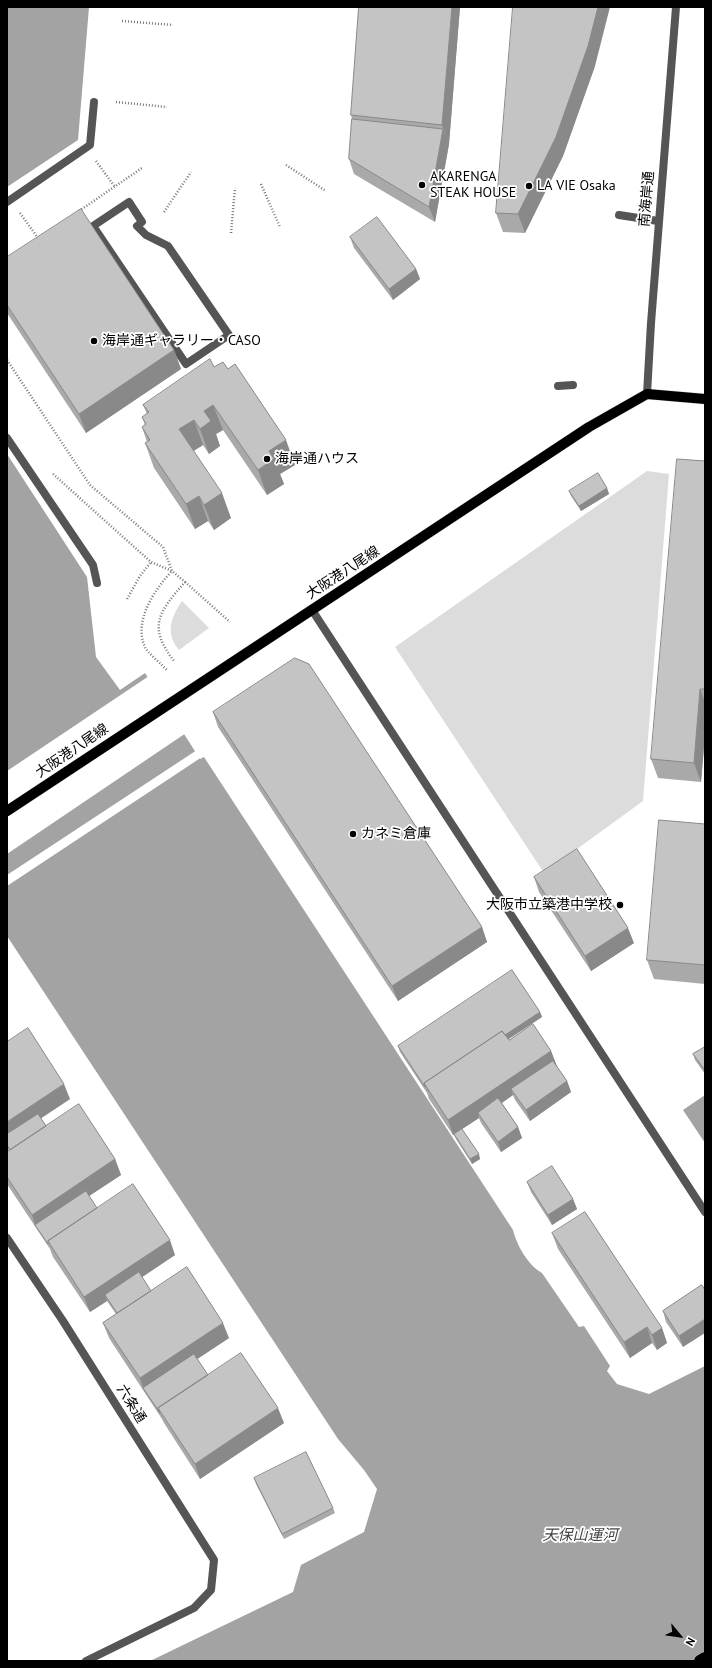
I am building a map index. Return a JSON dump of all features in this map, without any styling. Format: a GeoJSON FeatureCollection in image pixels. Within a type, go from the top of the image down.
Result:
{"type":"FeatureCollection","features":[{"type":"Feature","properties":{"kind":"highway"},"geometry":{"type":"LineString","coordinates":[[700,1661],[705,1658]]}},
{"type":"Feature","properties":{"kind":"main road"},"geometry":{"type":"LineString","coordinates":[[647,394],[705,399]]}},
{"type":"Feature","properties":{"kind":"main road","name":"大阪港八尾線"},"geometry":{"type":"LineString","coordinates":[[7,811],[168,703],[312,610],[589,426],[647,394]]}},
{"type":"Feature","properties":{"kind":"street","name":"南海岸通"},"geometry":{"type":"LineString","coordinates":[[647,394],[658,221],[676,7]]}},
{"type":"Feature","properties":{"kind":"street"},"geometry":{"type":"LineString","coordinates":[[9,201],[90,145],[94,102]]}},
{"type":"Feature","properties":{"kind":"street"},"geometry":{"type":"LineString","coordinates":[[129,202],[142,222],[137,226],[146,235],[168,246],[229,335],[186,364],[93,226],[129,202]]}},
{"type":"Feature","properties":{"kind":"street"},"geometry":{"type":"LineString","coordinates":[[619,215],[658,221]]}},
{"type":"Feature","properties":{"kind":"street"},"geometry":{"type":"LineString","coordinates":[[558,386],[573,385]]}},
{"type":"Feature","properties":{"kind":"street"},"geometry":{"type":"LineString","coordinates":[[7,438],[93,565],[97,583]]}},
{"type":"Feature","properties":{"kind":"street"},"geometry":{"type":"LineString","coordinates":[[312,610],[705,1212]]}},
{"type":"Feature","properties":{"kind":"street","name":"六条通"},"geometry":{"type":"LineString","coordinates":[[7,1238],[63,1322],[214,1560],[211,1590],[194,1608],[86,1661]]}},
{"type":"Feature","properties":{"kind":"path"},"geometry":{"type":"LineString","coordinates":[[122,21],[173,26]]}},
{"type":"Feature","properties":{"kind":"path"},"geometry":{"type":"LineString","coordinates":[[116,102],[167,107]]}},
{"type":"Feature","properties":{"kind":"path"},"geometry":{"type":"LineString","coordinates":[[86,147],[115,187]]}},
{"type":"Feature","properties":{"kind":"path"},"geometry":{"type":"LineString","coordinates":[[286,165],[326,191]]}},
{"type":"Feature","properties":{"kind":"path"},"geometry":{"type":"LineString","coordinates":[[76,212],[142,168]]}},
{"type":"Feature","properties":{"kind":"path"},"geometry":{"type":"LineString","coordinates":[[164,212],[191,172]]}},
{"type":"Feature","properties":{"kind":"path"},"geometry":{"type":"LineString","coordinates":[[261,184],[280,227]]}},
{"type":"Feature","properties":{"kind":"path"},"geometry":{"type":"LineString","coordinates":[[231,233],[235,188]]}},
{"type":"Feature","properties":{"kind":"path"},"geometry":{"type":"LineString","coordinates":[[9,201],[38,238]]}},
{"type":"Feature","properties":{"kind":"path"},"geometry":{"type":"LineString","coordinates":[[32,242],[45,234]]}},
{"type":"Feature","properties":{"kind":"path"},"geometry":{"type":"LineString","coordinates":[[7,360],[90,485],[163,547],[172,571]]}},
{"type":"Feature","properties":{"kind":"path"},"geometry":{"type":"LineString","coordinates":[[47,469],[151,562],[172,571],[230,622]]}},
{"type":"Feature","properties":{"kind":"path"},"geometry":{"type":"LineString","coordinates":[[127,599],[140,576],[151,562]]}},
{"type":"Feature","properties":{"kind":"path"},"geometry":{"type":"LineString","coordinates":[[167,670],[146,649],[143,639],[142,626],[151,600],[163,581],[172,571]]}},
{"type":"Feature","properties":{"kind":"path"},"geometry":{"type":"LineString","coordinates":[[174,661],[160,639],[158,627],[161,615],[168,602],[185,582]]}},
{"type":"Feature","properties":{"kind":"shaded area"},"geometry":{"type":"Polygon","coordinates":[[[647,471],[669,474],[643,801],[544,873],[395,647],[647,471]]]}},
{"type":"Feature","properties":{"kind":"shaded area"},"geometry":{"type":"Polygon","coordinates":[[[182,601],[209,628],[179,650],[172,637],[171,625],[175,613],[182,601]]]}},
{"type":"Feature","properties":{"kind":"water"},"geometry":{"type":"Polygon","coordinates":[[[7,7],[89,7],[78,140],[7,187],[7,7]]]}},
{"type":"Feature","properties":{"kind":"water","name":"天保山運河"},"geometry":{"type":"Polygon","coordinates":[[[7,454],[87,577],[96,657],[120,690],[145,673],[200,759],[204,757],[513,1230],[517,1242],[528,1260],[537,1270],[542,1273],[579,1327],[584,1326],[610,1366],[607,1371],[617,1384],[649,1394],[705,1366],[705,1661],[150,1661],[293,1592],[301,1565],[364,1532],[377,1489],[364,1470],[338,1439],[7,936],[7,454]]]}},
{"type":"Feature","properties":{"kind":"water"},"geometry":{"type":"Polygon","coordinates":[[[705,1095],[705,1143],[683,1110],[705,1095]]]}},
{"type":"Feature","properties":{"kind":"pier"},"geometry":{"type":"Polygon","coordinates":[[[149,676],[186,733],[7,854],[7,771],[149,676]]]}},
{"type":"Feature","properties":{"kind":"pier"},"geometry":{"type":"Polygon","coordinates":[[[197,750],[201,756],[205,755],[7,886],[7,875],[197,750]]]}},
{"type":"Feature","properties":{"kind":"building"},"geometry":{"type":"Polygon","coordinates":[[[359,7],[452,7],[442,125],[351,115],[359,7]]]}},
{"type":"Feature","properties":{"kind":"building"},"geometry":{"type":"Polygon","coordinates":[[[513,7],[598,7],[588,46],[556,137],[518,214],[496,213],[513,7]]]}},
{"type":"Feature","properties":{"kind":"building"},"geometry":{"type":"Polygon","coordinates":[[[352,119],[443,129],[429,207],[349,159],[352,119]]]}},
{"type":"Feature","properties":{"kind":"building","name":"海岸通ギャラリー・CASO"},"geometry":{"type":"Polygon","coordinates":[[[81,209],[174,350],[79,414],[7,305],[7,257],[81,209]]]}},
{"type":"Feature","properties":{"kind":"building"},"geometry":{"type":"Polygon","coordinates":[[[377,217],[416,269],[389,289],[350,237],[377,217]]]}},
{"type":"Feature","properties":{"kind":"building","name":"海岸通ハウス"},"geometry":{"type":"Polygon","coordinates":[[[210,359],[214,367],[223,362],[228,369],[235,364],[286,440],[269,451],[274,459],[258,470],[213,405],[204,411],[211,421],[200,429],[194,420],[179,429],[222,493],[204,505],[199,496],[186,504],[145,443],[150,440],[142,427],[146,424],[142,417],[149,412],[143,405],[210,359]]]}},
{"type":"Feature","properties":{"kind":"building"},"geometry":{"type":"Polygon","coordinates":[[[677,459],[705,461],[705,689],[700,689],[694,763],[651,759],[677,459]]]}},
{"type":"Feature","properties":{"kind":"building"},"geometry":{"type":"Polygon","coordinates":[[[598,473],[607,488],[579,506],[569,491],[598,473]]]}},
{"type":"Feature","properties":{"kind":"building","name":"カネミ倉庫"},"geometry":{"type":"Polygon","coordinates":[[[295,658],[309,664],[482,927],[392,986],[213,712],[295,658]]]}},
{"type":"Feature","properties":{"kind":"building"},"geometry":{"type":"Polygon","coordinates":[[[659,820],[705,824],[705,965],[647,960],[659,820]]]}},
{"type":"Feature","properties":{"kind":"building"},"geometry":{"type":"Polygon","coordinates":[[[577,849],[628,928],[585,956],[534,877],[577,849]]]}},
{"type":"Feature","properties":{"kind":"building"},"geometry":{"type":"Polygon","coordinates":[[[512,970],[540,1012],[505,1035],[502,1031],[424,1083],[425,1087],[398,1046],[512,970]]]}},
{"type":"Feature","properties":{"kind":"building"},"geometry":{"type":"Polygon","coordinates":[[[533,1024],[551,1051],[448,1120],[424,1083],[502,1031],[509,1040],[533,1024]]]}},
{"type":"Feature","properties":{"kind":"building"},"geometry":{"type":"Polygon","coordinates":[[[28,1028],[64,1084],[7,1122],[7,1042],[28,1028]]]}},
{"type":"Feature","properties":{"kind":"building"},"geometry":{"type":"Polygon","coordinates":[[[705,1047],[705,1070],[693,1054],[705,1047]]]}},
{"type":"Feature","properties":{"kind":"building"},"geometry":{"type":"Polygon","coordinates":[[[553,1061],[567,1081],[526,1110],[511,1089],[553,1061]]]}},
{"type":"Feature","properties":{"kind":"building"},"geometry":{"type":"Polygon","coordinates":[[[498,1098],[518,1127],[498,1142],[478,1113],[498,1098]]]}},
{"type":"Feature","properties":{"kind":"building"},"geometry":{"type":"Polygon","coordinates":[[[79,1104],[115,1159],[32,1215],[7,1177],[7,1152],[79,1104]]]}},
{"type":"Feature","properties":{"kind":"building"},"geometry":{"type":"Polygon","coordinates":[[[38,1114],[46,1126],[10,1150],[7,1145],[7,1134],[38,1114]]]}},
{"type":"Feature","properties":{"kind":"building"},"geometry":{"type":"Polygon","coordinates":[[[462,1129],[479,1154],[470,1159],[454,1134],[462,1129]]]}},
{"type":"Feature","properties":{"kind":"building"},"geometry":{"type":"Polygon","coordinates":[[[552,1166],[573,1199],[548,1215],[527,1182],[552,1166]]]}},
{"type":"Feature","properties":{"kind":"building"},"geometry":{"type":"Polygon","coordinates":[[[133,1184],[170,1240],[84,1297],[48,1241],[133,1184]]]}},
{"type":"Feature","properties":{"kind":"building"},"geometry":{"type":"Polygon","coordinates":[[[86,1191],[97,1208],[48,1241],[48,1244],[35,1225],[86,1191]]]}},
{"type":"Feature","properties":{"kind":"building"},"geometry":{"type":"Polygon","coordinates":[[[585,1212],[662,1328],[652,1335],[647,1327],[624,1342],[552,1233],[585,1212]]]}},
{"type":"Feature","properties":{"kind":"building"},"geometry":{"type":"Polygon","coordinates":[[[187,1267],[223,1323],[140,1378],[103,1323],[187,1267]]]}},
{"type":"Feature","properties":{"kind":"building"},"geometry":{"type":"Polygon","coordinates":[[[139,1272],[151,1291],[117,1313],[105,1295],[139,1272]]]}},
{"type":"Feature","properties":{"kind":"building"},"geometry":{"type":"Polygon","coordinates":[[[702,1285],[705,1290],[705,1319],[679,1336],[663,1311],[702,1285]]]}},
{"type":"Feature","properties":{"kind":"building"},"geometry":{"type":"Polygon","coordinates":[[[241,1353],[278,1408],[195,1464],[158,1408],[241,1353]]]}},
{"type":"Feature","properties":{"kind":"building"},"geometry":{"type":"Polygon","coordinates":[[[194,1354],[208,1375],[158,1408],[160,1413],[143,1388],[194,1354]]]}},
{"type":"Feature","properties":{"kind":"building"},"geometry":{"type":"Polygon","coordinates":[[[306,1452],[333,1508],[282,1534],[254,1478],[306,1452]]]}},
{"type":"Feature","properties":{"kind":"place","name":"AKARENGA STEAK HOUSE"},"geometry":{"type":"Point","coordinates":[422,185]}},
{"type":"Feature","properties":{"kind":"place","name":"LA VIE Osaka"},"geometry":{"type":"Point","coordinates":[529,186]}},
{"type":"Feature","properties":{"kind":"place","name":"海岸通ギャラリー・CASO"},"geometry":{"type":"Point","coordinates":[94,341]}},
{"type":"Feature","properties":{"kind":"place","name":"海岸通ハウス"},"geometry":{"type":"Point","coordinates":[267,459]}},
{"type":"Feature","properties":{"kind":"place","name":"カネミ倉庫"},"geometry":{"type":"Point","coordinates":[353,834]}},
{"type":"Feature","properties":{"kind":"place","name":"大阪市立築港中学校"},"geometry":{"type":"Point","coordinates":[620,905]}}]}
